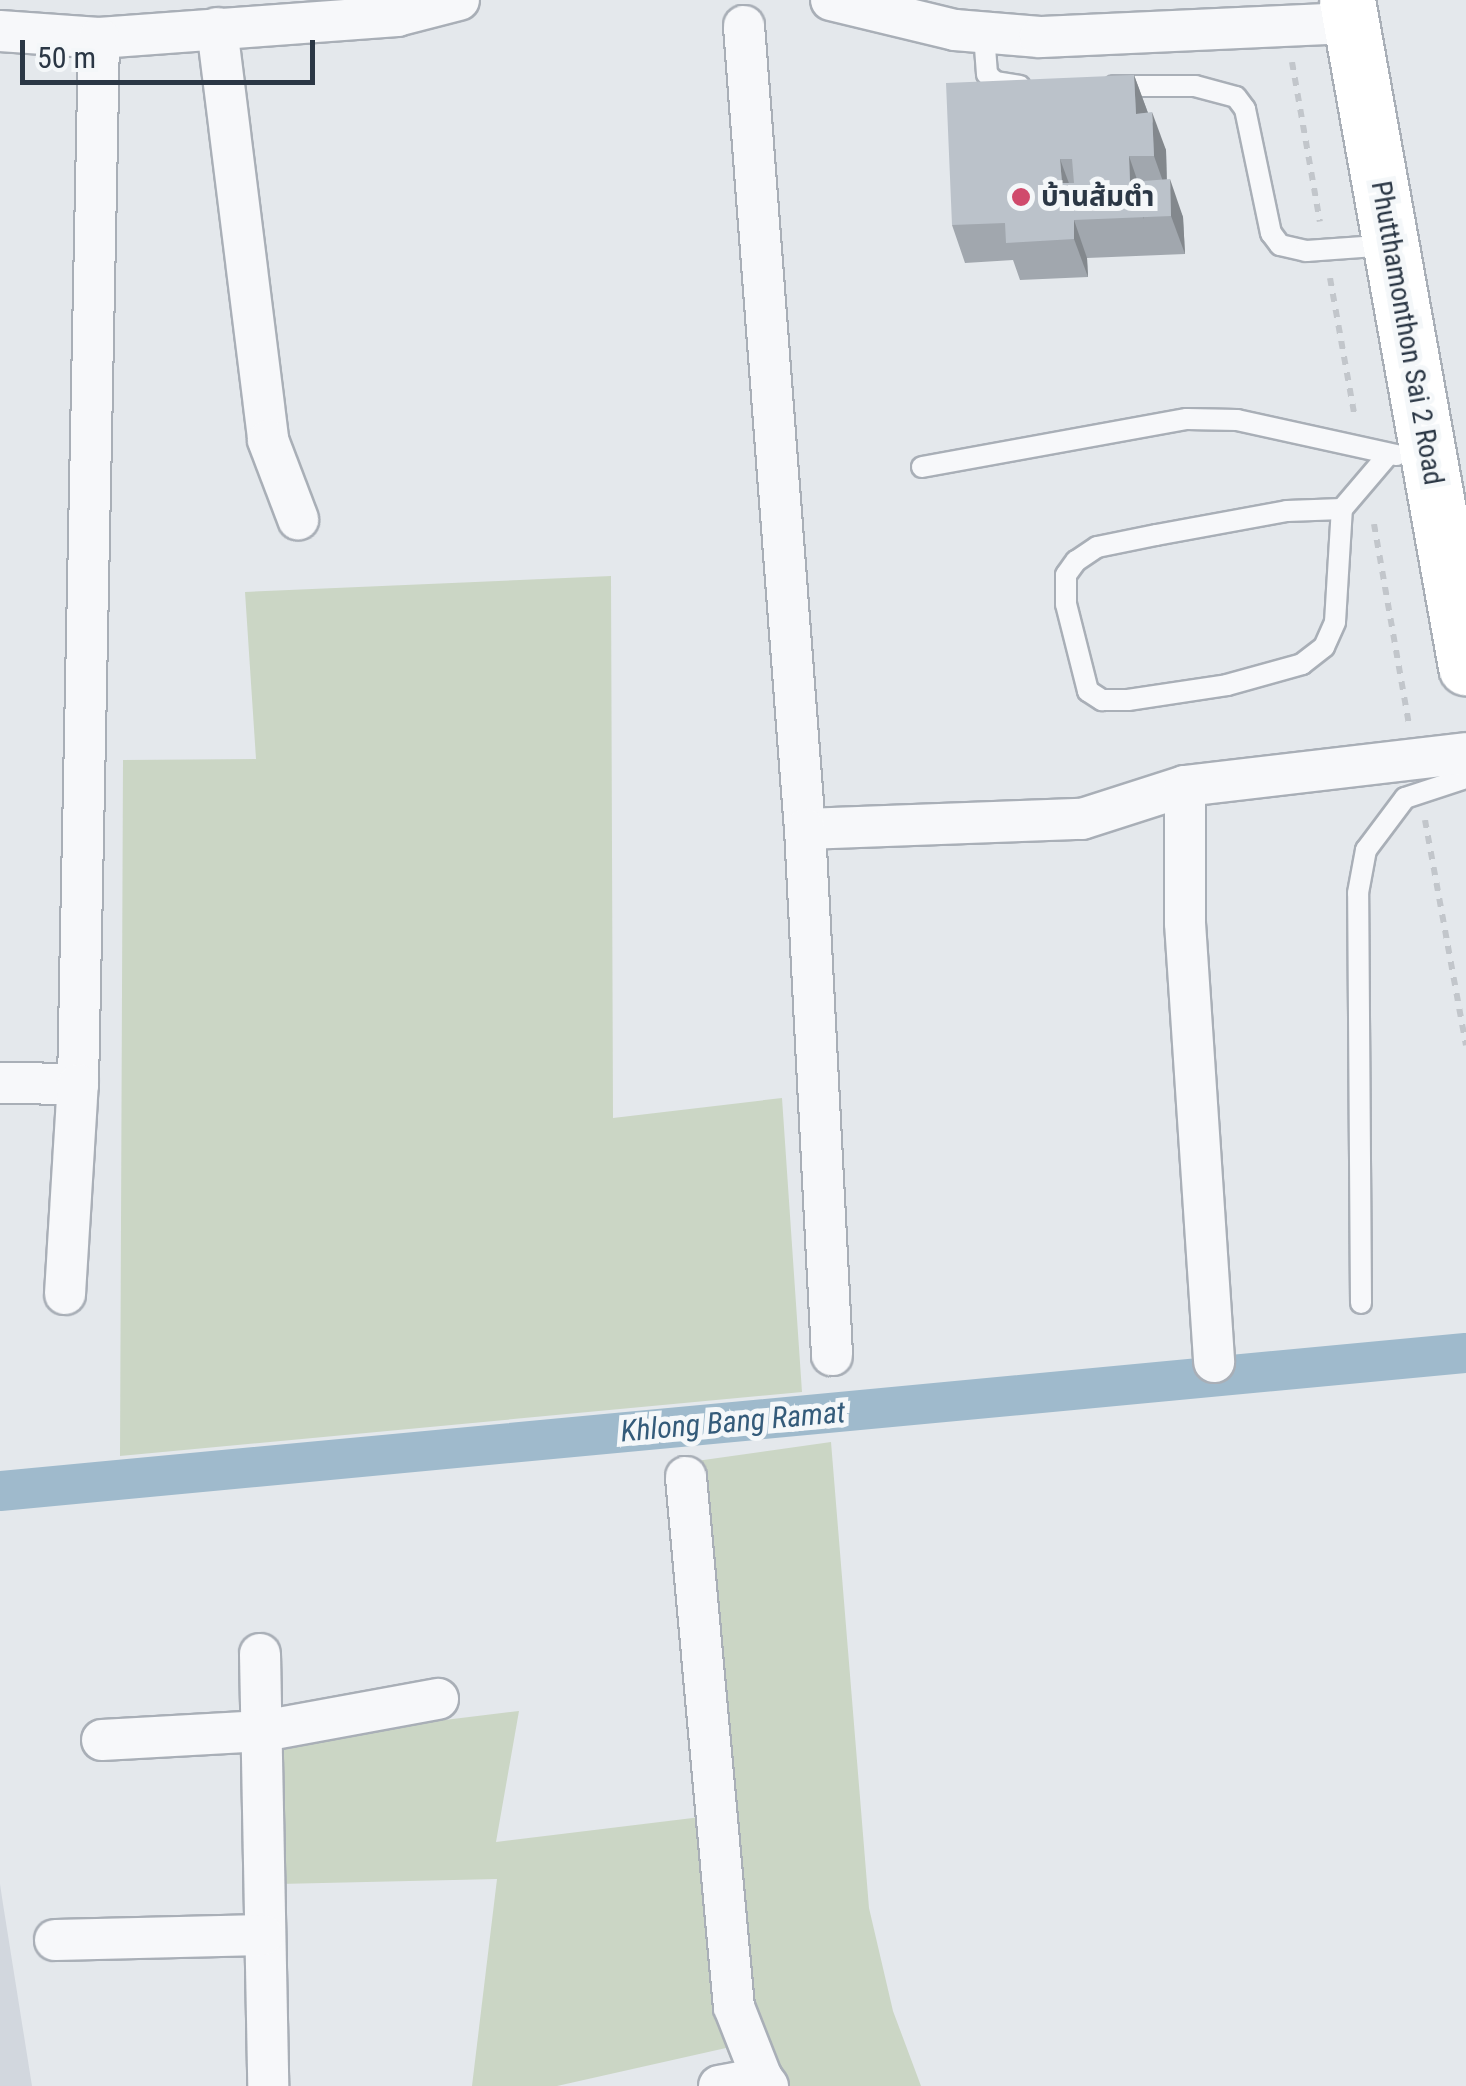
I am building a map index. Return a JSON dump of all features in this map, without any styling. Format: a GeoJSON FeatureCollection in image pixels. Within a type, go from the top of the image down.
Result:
{"type":"FeatureCollection","features":[{"type":"Feature","properties":{"kind":"main road","name":"Phutthamonthon Sai 2 Road"},"geometry":{"type":"LineString","coordinates":[[1349,11],[1391,245],[1408,453],[1466,667]]}},
{"type":"Feature","properties":{"kind":"street"},"geometry":{"type":"LineString","coordinates":[[0,31],[99,38],[397,16],[459,0]]}},
{"type":"Feature","properties":{"kind":"street"},"geometry":{"type":"LineString","coordinates":[[831,0],[984,34],[1349,11]]}},
{"type":"Feature","properties":{"kind":"street"},"geometry":{"type":"LineString","coordinates":[[744,26],[804,829],[832,1355]]}},
{"type":"Feature","properties":{"kind":"street"},"geometry":{"type":"LineString","coordinates":[[217,28],[268,440],[298,519]]}},
{"type":"Feature","properties":{"kind":"street"},"geometry":{"type":"LineString","coordinates":[[64,1294],[78,1084],[99,38]]}},
{"type":"Feature","properties":{"kind":"street"},"geometry":{"type":"LineString","coordinates":[[804,829],[1082,819],[1184,786],[1466,753]]}},
{"type":"Feature","properties":{"kind":"street"},"geometry":{"type":"LineString","coordinates":[[1184,786],[1185,924],[1214,1362]]}},
{"type":"Feature","properties":{"kind":"street"},"geometry":{"type":"LineString","coordinates":[[0,1083],[78,1084]]}},
{"type":"Feature","properties":{"kind":"street"},"geometry":{"type":"LineString","coordinates":[[686,1477],[734,2007],[765,2082],[719,2086]]}},
{"type":"Feature","properties":{"kind":"street"},"geometry":{"type":"LineString","coordinates":[[260,1654],[262,1935],[268,2086]]}},
{"type":"Feature","properties":{"kind":"street"},"geometry":{"type":"LineString","coordinates":[[102,1740],[263,1731],[438,1699]]}},
{"type":"Feature","properties":{"kind":"street"},"geometry":{"type":"LineString","coordinates":[[55,1940],[262,1935]]}},
{"type":"Feature","properties":{"kind":"lane"},"geometry":{"type":"LineString","coordinates":[[984,34],[987,74],[995,82],[1044,86]]}},
{"type":"Feature","properties":{"kind":"lane"},"geometry":{"type":"LineString","coordinates":[[1082,86],[1220,88],[1245,109],[1271,234],[1280,245],[1306,251],[1391,245]]}},
{"type":"Feature","properties":{"kind":"lane"},"geometry":{"type":"LineString","coordinates":[[922,466],[1187,419],[1237,420],[1408,453]]}},
{"type":"Feature","properties":{"kind":"lane"},"geometry":{"type":"LineString","coordinates":[[1342,509],[1335,622],[1324,647],[1302,664],[1226,685],[1128,700],[1102,700],[1088,691],[1066,604],[1066,576],[1076,561],[1097,548],[1156,535],[1286,511],[1342,509],[1408,453]]}},
{"type":"Feature","properties":{"kind":"lane"},"geometry":{"type":"LineString","coordinates":[[1361,1302],[1358,894],[1366,850],[1406,798],[1466,778]]}},
{"type":"Feature","properties":{"kind":"shaded area"},"geometry":{"type":"Polygon","coordinates":[[[0,1884],[3,1904],[32,2086],[0,2086],[0,1884]]]}},
{"type":"Feature","properties":{"kind":"green space"},"geometry":{"type":"Polygon","coordinates":[[[611,576],[613,1118],[782,1098],[802,1392],[120,1456],[123,760],[256,759],[245,592],[611,576]]]}},
{"type":"Feature","properties":{"kind":"green space"},"geometry":{"type":"Polygon","coordinates":[[[831,1442],[869,1908],[893,2011],[921,2086],[741,2086],[726,2048],[557,2086],[472,2086],[497,1879],[279,1884],[281,1740],[519,1711],[496,1842],[701,1817],[668,1465],[831,1442]]]}},
{"type":"Feature","properties":{"kind":"building","name":"บ้านส้มตำ"},"geometry":{"type":"Polygon","coordinates":[[[1134,75],[1136,114],[1152,112],[1154,156],[1129,156],[1130,182],[1170,179],[1171,216],[1074,220],[1074,239],[1006,243],[1005,223],[952,225],[946,83],[1134,75]],[[1060,159],[1062,183],[1074,183],[1072,159],[1060,159]]]}},
{"type":"Feature","properties":{"kind":"waterway","name":"Khlong Bang Ramat"},"geometry":{"type":"LineString","coordinates":[[0,1491],[1466,1353]]}},
{"type":"Feature","properties":{"kind":"place","name":"บ้านส้มตำ"},"geometry":{"type":"Point","coordinates":[1021,197]}}]}
